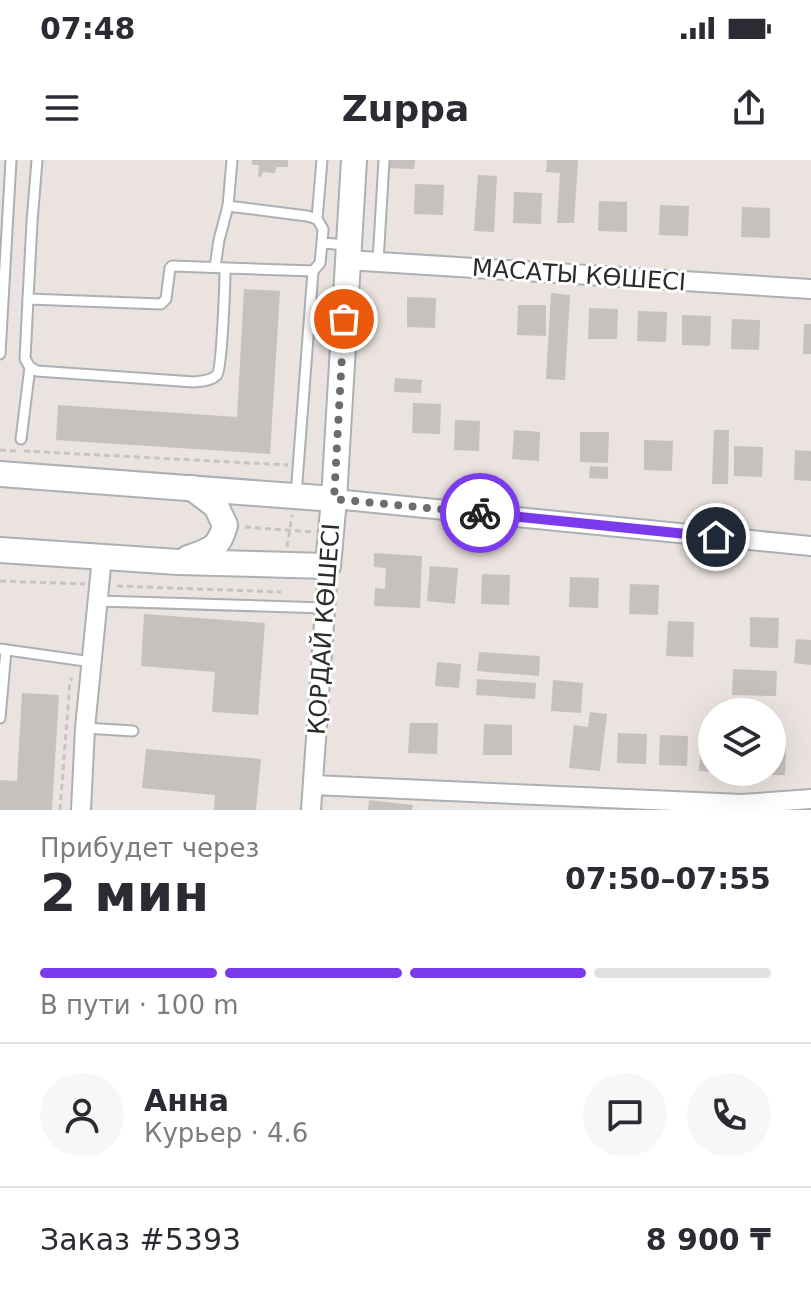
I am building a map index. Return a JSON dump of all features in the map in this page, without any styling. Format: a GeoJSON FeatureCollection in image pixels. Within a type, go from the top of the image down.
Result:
{"type":"FeatureCollection","features":[{"type":"Feature","properties":{"kind":"street","name":"ҚОРДАЙ КӨШЕСІ"},"geometry":{"type":"LineString","coordinates":[[311,810],[334,499],[354,160]]}},
{"type":"Feature","properties":{"kind":"street","name":"МАСАТЫ КӨШЕСІ"},"geometry":{"type":"LineString","coordinates":[[348,252],[378,262],[811,289]]}},
{"type":"Feature","properties":{"kind":"street"},"geometry":{"type":"LineString","coordinates":[[0,474],[334,499],[811,546]]}},
{"type":"Feature","properties":{"kind":"street"},"geometry":{"type":"LineString","coordinates":[[178,562],[212,549],[221,540],[225,525],[216,506],[192,488]]}},
{"type":"Feature","properties":{"kind":"street"},"geometry":{"type":"LineString","coordinates":[[0,550],[178,562],[328,566]]}},
{"type":"Feature","properties":{"kind":"street"},"geometry":{"type":"LineString","coordinates":[[81,810],[85,728],[102,557]]}},
{"type":"Feature","properties":{"kind":"street"},"geometry":{"type":"LineString","coordinates":[[313,785],[742,804],[811,799]]}},
{"type":"Feature","properties":{"kind":"lane"},"geometry":{"type":"LineString","coordinates":[[0,354],[11,160]]}},
{"type":"Feature","properties":{"kind":"lane"},"geometry":{"type":"LineString","coordinates":[[37,160],[25,359],[30,367],[37,371],[194,382],[211,380],[221,368],[219,240],[228,206],[232,160]]}},
{"type":"Feature","properties":{"kind":"lane"},"geometry":{"type":"LineString","coordinates":[[296,496],[313,271],[320,263],[322,243],[323,229],[317,219],[322,160]]}},
{"type":"Feature","properties":{"kind":"lane"},"geometry":{"type":"LineString","coordinates":[[378,262],[384,160]]}},
{"type":"Feature","properties":{"kind":"lane"},"geometry":{"type":"LineString","coordinates":[[228,206],[317,219]]}},
{"type":"Feature","properties":{"kind":"lane"},"geometry":{"type":"LineString","coordinates":[[322,243],[348,252]]}},
{"type":"Feature","properties":{"kind":"lane"},"geometry":{"type":"LineString","coordinates":[[28,299],[161,304],[166,299],[172,266],[313,271]]}},
{"type":"Feature","properties":{"kind":"lane"},"geometry":{"type":"LineString","coordinates":[[21,439],[30,367]]}},
{"type":"Feature","properties":{"kind":"lane"},"geometry":{"type":"LineString","coordinates":[[98,593],[325,608]]}},
{"type":"Feature","properties":{"kind":"lane"},"geometry":{"type":"LineString","coordinates":[[0,718],[3,649],[93,662]]}},
{"type":"Feature","properties":{"kind":"lane"},"geometry":{"type":"LineString","coordinates":[[85,728],[133,731]]}},
{"type":"Feature","properties":{"kind":"path"},"geometry":{"type":"LineString","coordinates":[[0,450],[298,466]]}},
{"type":"Feature","properties":{"kind":"path"},"geometry":{"type":"LineString","coordinates":[[225,525],[331,533]]}},
{"type":"Feature","properties":{"kind":"path"},"geometry":{"type":"LineString","coordinates":[[0,581],[98,593],[281,592]]}},
{"type":"Feature","properties":{"kind":"building"},"geometry":{"type":"Polygon","coordinates":[[[252,160],[288,160],[288,167],[276,167],[275,173],[263,172],[261,177],[258,176],[259,165],[252,165],[252,160]]]}},
{"type":"Feature","properties":{"kind":"building"},"geometry":{"type":"Polygon","coordinates":[[[387,160],[415,160],[414,169],[387,168],[387,160]]]}},
{"type":"Feature","properties":{"kind":"building"},"geometry":{"type":"Polygon","coordinates":[[[547,160],[578,160],[574,223],[557,223],[560,173],[546,172],[547,160]]]}},
{"type":"Feature","properties":{"kind":"building"},"geometry":{"type":"Polygon","coordinates":[[[478,175],[497,176],[494,232],[474,231],[478,175]]]}},
{"type":"Feature","properties":{"kind":"building"},"geometry":{"type":"Polygon","coordinates":[[[415,184],[444,185],[443,215],[414,214],[415,184]]]}},
{"type":"Feature","properties":{"kind":"building"},"geometry":{"type":"Polygon","coordinates":[[[514,192],[542,193],[541,224],[513,223],[514,192]]]}},
{"type":"Feature","properties":{"kind":"building"},"geometry":{"type":"Polygon","coordinates":[[[599,201],[627,202],[627,232],[598,231],[599,201]]]}},
{"type":"Feature","properties":{"kind":"building"},"geometry":{"type":"Polygon","coordinates":[[[660,205],[689,206],[688,236],[659,235],[660,205]]]}},
{"type":"Feature","properties":{"kind":"building"},"geometry":{"type":"Polygon","coordinates":[[[742,207],[770,208],[770,238],[741,237],[742,207]]]}},
{"type":"Feature","properties":{"kind":"building"},"geometry":{"type":"Polygon","coordinates":[[[244,289],[280,291],[270,454],[56,440],[58,405],[237,417],[244,289]]]}},
{"type":"Feature","properties":{"kind":"building"},"geometry":{"type":"Polygon","coordinates":[[[551,293],[570,295],[565,380],[546,379],[551,293]]]}},
{"type":"Feature","properties":{"kind":"building"},"geometry":{"type":"Polygon","coordinates":[[[407,297],[436,298],[435,328],[407,327],[407,297]]]}},
{"type":"Feature","properties":{"kind":"building"},"geometry":{"type":"Polygon","coordinates":[[[518,305],[546,305],[546,336],[517,335],[518,305]]]}},
{"type":"Feature","properties":{"kind":"building"},"geometry":{"type":"Polygon","coordinates":[[[589,308],[618,309],[617,339],[588,339],[589,308]]]}},
{"type":"Feature","properties":{"kind":"building"},"geometry":{"type":"Polygon","coordinates":[[[638,311],[667,312],[666,342],[637,341],[638,311]]]}},
{"type":"Feature","properties":{"kind":"building"},"geometry":{"type":"Polygon","coordinates":[[[682,315],[711,316],[710,346],[682,345],[682,315]]]}},
{"type":"Feature","properties":{"kind":"building"},"geometry":{"type":"Polygon","coordinates":[[[732,319],[760,320],[759,350],[731,349],[732,319]]]}},
{"type":"Feature","properties":{"kind":"building"},"geometry":{"type":"Polygon","coordinates":[[[804,324],[811,324],[811,354],[803,354],[804,324]]]}},
{"type":"Feature","properties":{"kind":"building"},"geometry":{"type":"Polygon","coordinates":[[[395,378],[422,380],[421,393],[394,392],[395,378]]]}},
{"type":"Feature","properties":{"kind":"building"},"geometry":{"type":"Polygon","coordinates":[[[413,403],[441,404],[440,434],[412,433],[413,403]]]}},
{"type":"Feature","properties":{"kind":"building"},"geometry":{"type":"Polygon","coordinates":[[[455,420],[480,421],[479,451],[454,450],[455,420]]]}},
{"type":"Feature","properties":{"kind":"building"},"geometry":{"type":"Polygon","coordinates":[[[514,430],[540,432],[539,461],[512,459],[514,430]]]}},
{"type":"Feature","properties":{"kind":"building"},"geometry":{"type":"Polygon","coordinates":[[[714,430],[729,430],[728,484],[712,484],[714,430]]]}},
{"type":"Feature","properties":{"kind":"building"},"geometry":{"type":"Polygon","coordinates":[[[580,432],[609,432],[608,463],[580,462],[580,432]]]}},
{"type":"Feature","properties":{"kind":"building"},"geometry":{"type":"Polygon","coordinates":[[[644,440],[673,441],[672,471],[644,470],[644,440]]]}},
{"type":"Feature","properties":{"kind":"building"},"geometry":{"type":"Polygon","coordinates":[[[734,446],[763,447],[762,477],[734,476],[734,446]]]}},
{"type":"Feature","properties":{"kind":"building"},"geometry":{"type":"Polygon","coordinates":[[[795,450],[811,451],[811,481],[794,480],[795,450]]]}},
{"type":"Feature","properties":{"kind":"building"},"geometry":{"type":"Polygon","coordinates":[[[590,466],[608,467],[608,479],[589,478],[590,466]]]}},
{"type":"Feature","properties":{"kind":"building"},"geometry":{"type":"Polygon","coordinates":[[[374,553],[422,556],[420,608],[374,606],[375,588],[385,589],[386,568],[374,567],[374,553]]]}},
{"type":"Feature","properties":{"kind":"building"},"geometry":{"type":"Polygon","coordinates":[[[430,566],[458,568],[455,604],[427,601],[430,566]]]}},
{"type":"Feature","properties":{"kind":"building"},"geometry":{"type":"Polygon","coordinates":[[[482,574],[510,575],[509,605],[481,604],[482,574]]]}},
{"type":"Feature","properties":{"kind":"building"},"geometry":{"type":"Polygon","coordinates":[[[570,577],[599,578],[598,608],[569,607],[570,577]]]}},
{"type":"Feature","properties":{"kind":"building"},"geometry":{"type":"Polygon","coordinates":[[[630,584],[659,585],[658,615],[629,614],[630,584]]]}},
{"type":"Feature","properties":{"kind":"building"},"geometry":{"type":"Polygon","coordinates":[[[144,614],[265,623],[258,715],[212,712],[215,672],[141,666],[144,614]]]}},
{"type":"Feature","properties":{"kind":"building"},"geometry":{"type":"Polygon","coordinates":[[[750,617],[779,618],[778,648],[750,647],[750,617]]]}},
{"type":"Feature","properties":{"kind":"building"},"geometry":{"type":"Polygon","coordinates":[[[668,621],[694,622],[693,657],[666,656],[668,621]]]}},
{"type":"Feature","properties":{"kind":"building"},"geometry":{"type":"Polygon","coordinates":[[[796,639],[811,640],[811,665],[794,663],[796,639]]]}},
{"type":"Feature","properties":{"kind":"building"},"geometry":{"type":"Polygon","coordinates":[[[479,652],[540,656],[539,676],[477,671],[479,652]]]}},
{"type":"Feature","properties":{"kind":"building"},"geometry":{"type":"Polygon","coordinates":[[[437,662],[461,664],[459,688],[435,686],[437,662]]]}},
{"type":"Feature","properties":{"kind":"building"},"geometry":{"type":"Polygon","coordinates":[[[733,669],[777,671],[776,696],[732,695],[733,669]]]}},
{"type":"Feature","properties":{"kind":"building"},"geometry":{"type":"Polygon","coordinates":[[[477,679],[536,683],[535,699],[476,695],[477,679]]]}},
{"type":"Feature","properties":{"kind":"building"},"geometry":{"type":"Polygon","coordinates":[[[553,680],[583,683],[581,713],[551,711],[553,680]]]}},
{"type":"Feature","properties":{"kind":"building"},"geometry":{"type":"Polygon","coordinates":[[[22,693],[59,695],[52,810],[0,810],[0,780],[17,781],[22,693]]]}},
{"type":"Feature","properties":{"kind":"building"},"geometry":{"type":"Polygon","coordinates":[[[590,712],[607,714],[600,771],[569,768],[574,725],[588,727],[590,712]]]}},
{"type":"Feature","properties":{"kind":"building"},"geometry":{"type":"Polygon","coordinates":[[[410,723],[438,723],[437,754],[408,753],[410,723]]]}},
{"type":"Feature","properties":{"kind":"building"},"geometry":{"type":"Polygon","coordinates":[[[484,724],[512,725],[512,755],[483,755],[484,724]]]}},
{"type":"Feature","properties":{"kind":"building"},"geometry":{"type":"Polygon","coordinates":[[[618,733],[647,734],[646,764],[617,763],[618,733]]]}},
{"type":"Feature","properties":{"kind":"building"},"geometry":{"type":"Polygon","coordinates":[[[660,735],[688,736],[687,766],[659,765],[660,735]]]}},
{"type":"Feature","properties":{"kind":"building"},"geometry":{"type":"Polygon","coordinates":[[[146,749],[261,759],[256,810],[214,810],[215,795],[142,788],[146,749]]]}},
{"type":"Feature","properties":{"kind":"building"},"geometry":{"type":"Polygon","coordinates":[[[369,800],[413,805],[412,810],[368,810],[369,800]]]}},
{"type":"Feature","properties":{"kind":"way so far"},"geometry":{"type":"LineString","coordinates":[[344,319],[334,499],[480,513]]}},
{"type":"Feature","properties":{"kind":"route"},"geometry":{"type":"LineString","coordinates":[[480,513],[716,537]]}}]}
